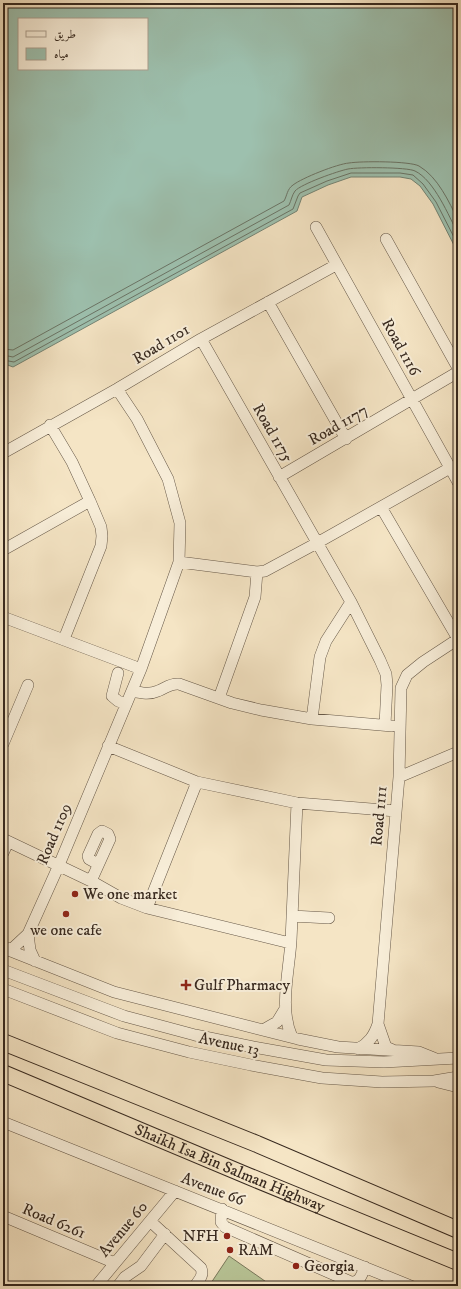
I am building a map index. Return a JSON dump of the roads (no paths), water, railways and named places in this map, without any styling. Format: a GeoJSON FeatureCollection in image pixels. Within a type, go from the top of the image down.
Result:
{"type":"FeatureCollection","features":[{"type":"Feature","properties":{"kind":"highway","name":"Shaikh Isa Bin Salman Highway"},"geometry":{"type":"LineString","coordinates":[[3,1042],[250,1141],[458,1230]]}},
{"type":"Feature","properties":{"kind":"highway","name":"Shaikh Isa Bin Salman Highway"},"geometry":{"type":"LineString","coordinates":[[3,1073],[458,1262]]}},
{"type":"Feature","properties":{"kind":"street","name":"Road 1116"},"geometry":{"type":"LineString","coordinates":[[316,228],[458,482]]}},
{"type":"Feature","properties":{"kind":"street"},"geometry":{"type":"LineString","coordinates":[[386,239],[458,368]]}},
{"type":"Feature","properties":{"kind":"street","name":"Road 1101"},"geometry":{"type":"LineString","coordinates":[[3,452],[117,389],[201,339],[336,265]]}},
{"type":"Feature","properties":{"kind":"street"},"geometry":{"type":"LineString","coordinates":[[268,302],[346,439]]}},
{"type":"Feature","properties":{"kind":"street","name":"Road 1175"},"geometry":{"type":"LineString","coordinates":[[201,339],[351,602],[386,674],[387,685],[385,725]]}},
{"type":"Feature","properties":{"kind":"street","name":"Road 1177"},"geometry":{"type":"LineString","coordinates":[[279,477],[458,372]]}},
{"type":"Feature","properties":{"kind":"street","name":"Road 1109"},"geometry":{"type":"LineString","coordinates":[[5,949],[13,948],[28,934],[59,865],[141,669],[179,562],[180,523],[168,479],[137,419],[117,389]]}},
{"type":"Feature","properties":{"kind":"street"},"geometry":{"type":"LineString","coordinates":[[50,425],[72,462],[101,526],[102,536],[101,546],[64,639]]}},
{"type":"Feature","properties":{"kind":"street"},"geometry":{"type":"LineString","coordinates":[[179,562],[257,572],[271,568],[450,468]]}},
{"type":"Feature","properties":{"kind":"street"},"geometry":{"type":"LineString","coordinates":[[3,550],[90,501]]}},
{"type":"Feature","properties":{"kind":"street"},"geometry":{"type":"LineString","coordinates":[[381,507],[458,639]]}},
{"type":"Feature","properties":{"kind":"street"},"geometry":{"type":"LineString","coordinates":[[219,698],[255,597],[257,572]]}},
{"type":"Feature","properties":{"kind":"street"},"geometry":{"type":"LineString","coordinates":[[312,719],[320,657],[326,641],[351,602]]}},
{"type":"Feature","properties":{"kind":"street"},"geometry":{"type":"LineString","coordinates":[[3,616],[141,669]]}},
{"type":"Feature","properties":{"kind":"street","name":"Road 1111"},"geometry":{"type":"LineString","coordinates":[[358,1049],[367,1044],[374,1034],[378,1024],[399,777],[401,688],[407,675],[423,662],[458,639]]}},
{"type":"Feature","properties":{"kind":"street"},"geometry":{"type":"LineString","coordinates":[[118,673],[112,696],[118,701],[126,704]]}},
{"type":"Feature","properties":{"kind":"street"},"geometry":{"type":"LineString","coordinates":[[132,691],[147,694],[171,684],[180,684],[219,698],[261,710],[312,719],[400,727]]}},
{"type":"Feature","properties":{"kind":"street"},"geometry":{"type":"LineString","coordinates":[[3,744],[6,727],[28,685]]}},
{"type":"Feature","properties":{"kind":"street"},"geometry":{"type":"LineString","coordinates":[[108,746],[197,782],[297,803],[396,811]]}},
{"type":"Feature","properties":{"kind":"street"},"geometry":{"type":"LineString","coordinates":[[399,777],[458,752]]}},
{"type":"Feature","properties":{"kind":"street"},"geometry":{"type":"LineString","coordinates":[[147,908],[197,782]]}},
{"type":"Feature","properties":{"kind":"street"},"geometry":{"type":"LineString","coordinates":[[292,1037],[288,1026],[285,1009],[292,916],[297,803]]}},
{"type":"Feature","properties":{"kind":"street"},"geometry":{"type":"LineString","coordinates":[[3,853],[5,840],[91,881],[121,898],[147,908],[290,943]]}},
{"type":"Feature","properties":{"kind":"street"},"geometry":{"type":"LineString","coordinates":[[91,881],[98,864]]}},
{"type":"Feature","properties":{"kind":"street"},"geometry":{"type":"LineString","coordinates":[[292,916],[329,918]]}},
{"type":"Feature","properties":{"kind":"street"},"geometry":{"type":"LineString","coordinates":[[28,934],[30,950],[35,961]]}},
{"type":"Feature","properties":{"kind":"street"},"geometry":{"type":"LineString","coordinates":[[5,949],[114,992],[263,1030],[338,1047],[419,1052],[438,1060]]}},
{"type":"Feature","properties":{"kind":"street","name":"Avenue 13"},"geometry":{"type":"LineString","coordinates":[[3,970],[124,1016],[195,1035],[224,1041],[326,1060],[384,1062],[458,1058]]}},
{"type":"Feature","properties":{"kind":"street","name":"Avenue 13"},"geometry":{"type":"LineString","coordinates":[[3,989],[117,1033],[189,1052],[322,1078],[382,1082],[434,1081],[458,1077]]}},
{"type":"Feature","properties":{"kind":"street"},"geometry":{"type":"LineString","coordinates":[[263,1030],[277,1022],[285,1009]]}},
{"type":"Feature","properties":{"kind":"street","name":"Road 1111"},"geometry":{"type":"LineString","coordinates":[[378,1024],[386,1047],[393,1050]]}},
{"type":"Feature","properties":{"kind":"street"},"geometry":{"type":"LineString","coordinates":[[434,1081],[458,1087]]}},
{"type":"Feature","properties":{"kind":"street","name":"Avenue 66"},"geometry":{"type":"LineString","coordinates":[[3,1122],[365,1267],[389,1282],[410,1286]]}},
{"type":"Feature","properties":{"kind":"street","name":"Avenue 60"},"geometry":{"type":"LineString","coordinates":[[96,1286],[175,1192]]}},
{"type":"Feature","properties":{"kind":"street"},"geometry":{"type":"LineString","coordinates":[[222,1209],[221,1222],[225,1227],[351,1282],[356,1282],[358,1280],[365,1267]]}},
{"type":"Feature","properties":{"kind":"street","name":"Road 6261"},"geometry":{"type":"LineString","coordinates":[[3,1216],[115,1263]]}},
{"type":"Feature","properties":{"kind":"street"},"geometry":{"type":"LineString","coordinates":[[150,1222],[201,1268],[202,1277],[195,1286]]}},
{"type":"Feature","properties":{"kind":"street"},"geometry":{"type":"LineString","coordinates":[[118,1286],[125,1277],[141,1266],[165,1234]]}},
{"type":"Feature","properties":{"kind":"water"},"geometry":{"type":"Polygon","coordinates":[[[3,3],[458,3],[458,253],[433,204],[420,186],[411,179],[400,177],[351,177],[328,185],[302,197],[297,211],[13,367],[5,364],[3,360],[3,3]]]}},
{"type":"Feature","properties":{"kind":"place","name":"We one market"},"geometry":{"type":"Point","coordinates":[75,894]}},
{"type":"Feature","properties":{"kind":"place","name":"we one cafe"},"geometry":{"type":"Point","coordinates":[66,914]}},
{"type":"Feature","properties":{"kind":"place","name":"Gulf Pharmacy"},"geometry":{"type":"Point","coordinates":[186,985]}},
{"type":"Feature","properties":{"kind":"place","name":"NFH"},"geometry":{"type":"Point","coordinates":[227,1236]}},
{"type":"Feature","properties":{"kind":"place","name":"RAM"},"geometry":{"type":"Point","coordinates":[230,1250]}},
{"type":"Feature","properties":{"kind":"place","name":"Georgia"},"geometry":{"type":"Point","coordinates":[296,1266]}}]}
